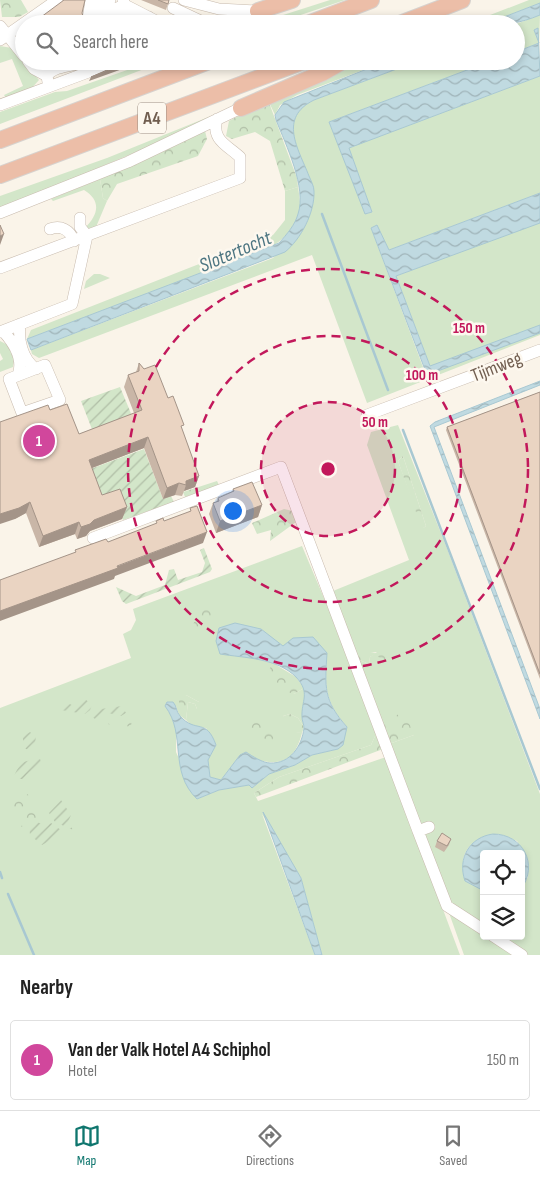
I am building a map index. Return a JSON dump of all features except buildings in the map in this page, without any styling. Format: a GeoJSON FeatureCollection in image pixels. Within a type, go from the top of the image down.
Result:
{"type":"FeatureCollection","features":[{"type":"Feature","properties":{"kind":"highway"},"geometry":{"type":"LineString","coordinates":[[258,11],[292,0]]}},
{"type":"Feature","properties":{"kind":"highway"},"geometry":{"type":"LineString","coordinates":[[332,15],[371,0]]}},
{"type":"Feature","properties":{"kind":"highway"},"geometry":{"type":"LineString","coordinates":[[422,15],[462,0]]}},
{"type":"Feature","properties":{"kind":"highway"},"geometry":{"type":"LineString","coordinates":[[424,15],[429,12]]}},
{"type":"Feature","properties":{"kind":"highway","name":"A4"},"geometry":{"type":"LineString","coordinates":[[0,140],[185,70]]}},
{"type":"Feature","properties":{"kind":"highway","name":"A4"},"geometry":{"type":"LineString","coordinates":[[0,175],[280,70]]}},
{"type":"Feature","properties":{"kind":"highway","name":"A4"},"geometry":{"type":"LineString","coordinates":[[241,108],[327,70]]}},
{"type":"Feature","properties":{"kind":"street"},"geometry":{"type":"LineString","coordinates":[[31,15],[56,0]]}},
{"type":"Feature","properties":{"kind":"street"},"geometry":{"type":"LineString","coordinates":[[90,12],[110,0]]}},
{"type":"Feature","properties":{"kind":"street"},"geometry":{"type":"LineString","coordinates":[[184,0],[219,9],[258,11]]}},
{"type":"Feature","properties":{"kind":"street"},"geometry":{"type":"LineString","coordinates":[[90,12],[124,3],[145,15]]}},
{"type":"Feature","properties":{"kind":"street"},"geometry":{"type":"LineString","coordinates":[[173,8],[188,15]]}},
{"type":"Feature","properties":{"kind":"street"},"geometry":{"type":"LineString","coordinates":[[245,15],[258,11]]}},
{"type":"Feature","properties":{"kind":"street"},"geometry":{"type":"LineString","coordinates":[[130,15],[138,12]]}},
{"type":"Feature","properties":{"kind":"street"},"geometry":{"type":"LineString","coordinates":[[15,25],[2,33],[15,47]]}},
{"type":"Feature","properties":{"kind":"street"},"geometry":{"type":"LineString","coordinates":[[35,70],[48,81]]}},
{"type":"Feature","properties":{"kind":"street"},"geometry":{"type":"LineString","coordinates":[[48,81],[56,70]]}},
{"type":"Feature","properties":{"kind":"street"},"geometry":{"type":"LineString","coordinates":[[0,105],[48,81],[83,70]]}},
{"type":"Feature","properties":{"kind":"street","name":"A4"},"geometry":{"type":"LineString","coordinates":[[0,213],[128,162],[241,108]]}},
{"type":"Feature","properties":{"kind":"street"},"geometry":{"type":"LineString","coordinates":[[0,268],[240,178],[240,157],[218,140],[215,131],[217,119]]}},
{"type":"Feature","properties":{"kind":"street"},"geometry":{"type":"LineString","coordinates":[[18,375],[21,363],[11,339],[2,331],[72,304],[86,236],[80,227],[80,218]]}},
{"type":"Feature","properties":{"kind":"street"},"geometry":{"type":"LineString","coordinates":[[50,229],[57,227],[66,230],[72,233],[74,240]]}},
{"type":"Feature","properties":{"kind":"street"},"geometry":{"type":"LineString","coordinates":[[20,324],[20,341],[27,360],[36,369]]}},
{"type":"Feature","properties":{"kind":"street","name":"Tijmweg"},"geometry":{"type":"LineString","coordinates":[[367,415],[540,350]]}},
{"type":"Feature","properties":{"kind":"street"},"geometry":{"type":"LineString","coordinates":[[45,365],[60,400],[22,413],[9,379],[18,375],[45,365]]}},
{"type":"Feature","properties":{"kind":"street"},"geometry":{"type":"LineString","coordinates":[[94,538],[281,467],[424,829],[447,906],[480,927]]}},
{"type":"Feature","properties":{"kind":"street"},"geometry":{"type":"LineString","coordinates":[[499,940],[522,955]]}},
{"type":"Feature","properties":{"kind":"green space"},"geometry":{"type":"Polygon","coordinates":[[[0,0],[21,0],[28,12],[23,15],[15,15],[15,17],[2,17],[0,0]]]}},
{"type":"Feature","properties":{"kind":"green space"},"geometry":{"type":"Polygon","coordinates":[[[330,0],[345,0],[301,15],[283,15],[330,0]]]}},
{"type":"Feature","properties":{"kind":"green space"},"geometry":{"type":"Polygon","coordinates":[[[529,0],[540,0],[540,3],[509,15],[490,15],[529,0]]]}},
{"type":"Feature","properties":{"kind":"green space"},"geometry":{"type":"Polygon","coordinates":[[[540,15],[539,43],[525,48],[525,21],[540,15]]]}},
{"type":"Feature","properties":{"kind":"green space"},"geometry":{"type":"Polygon","coordinates":[[[0,46],[12,48],[15,52],[15,66],[12,59],[0,63],[0,46]]]}},
{"type":"Feature","properties":{"kind":"green space"},"geometry":{"type":"Polygon","coordinates":[[[16,70],[31,70],[39,80],[30,90],[6,98],[4,95],[23,86],[16,70]]]}},
{"type":"Feature","properties":{"kind":"green space"},"geometry":{"type":"Polygon","coordinates":[[[127,70],[141,70],[0,124],[0,112],[55,92],[67,91],[127,70]]]}},
{"type":"Feature","properties":{"kind":"green space"},"geometry":{"type":"Polygon","coordinates":[[[345,70],[363,70],[297,95],[280,105],[275,115],[268,100],[345,70]]]}},
{"type":"Feature","properties":{"kind":"green space"},"geometry":{"type":"Polygon","coordinates":[[[394,70],[467,70],[329,122],[366,214],[372,212],[348,148],[540,76],[540,193],[389,250],[377,226],[371,228],[426,375],[430,366],[396,276],[540,222],[540,335],[367,403],[312,255],[39,358],[32,354],[31,350],[273,258],[307,222],[292,127],[295,115],[306,104],[394,70]]]}},
{"type":"Feature","properties":{"kind":"green space"},"geometry":{"type":"Polygon","coordinates":[[[285,86],[172,137],[0,209],[0,196],[107,158],[285,86]]]}},
{"type":"Feature","properties":{"kind":"green space"},"geometry":{"type":"Polygon","coordinates":[[[268,100],[297,178],[298,187],[285,191],[270,141],[255,132],[232,139],[226,136],[229,121],[268,100]]]}},
{"type":"Feature","properties":{"kind":"green space"},"geometry":{"type":"Polygon","coordinates":[[[205,131],[207,139],[198,156],[117,184],[107,201],[103,198],[100,179],[205,131]]]}},
{"type":"Feature","properties":{"kind":"green space"},"geometry":{"type":"Polygon","coordinates":[[[100,179],[103,198],[107,201],[96,227],[89,230],[85,228],[93,218],[96,208],[96,203],[90,194],[84,190],[53,201],[51,199],[100,179]]]}},
{"type":"Feature","properties":{"kind":"green space"},"geometry":{"type":"Polygon","coordinates":[[[298,187],[300,206],[297,218],[286,235],[271,247],[27,339],[31,330],[273,235],[285,220],[285,191],[298,187]]]}},
{"type":"Feature","properties":{"kind":"green space"},"geometry":{"type":"Polygon","coordinates":[[[94,274],[110,278],[84,289],[86,281],[94,274]]]}},
{"type":"Feature","properties":{"kind":"green space"},"geometry":{"type":"Polygon","coordinates":[[[0,341],[8,345],[14,360],[13,367],[0,372],[0,361],[3,359],[0,353],[0,341]]]}},
{"type":"Feature","properties":{"kind":"green space"},"geometry":{"type":"Polygon","coordinates":[[[120,387],[135,423],[95,437],[81,401],[120,387]]]}},
{"type":"Feature","properties":{"kind":"green space"},"geometry":{"type":"Polygon","coordinates":[[[398,425],[540,794],[540,955],[464,955],[389,744],[414,735],[382,726],[357,659],[369,664],[370,657],[377,652],[356,655],[333,591],[409,560],[367,445],[371,432],[398,425]],[[403,456],[398,461],[423,528],[426,526],[403,456]]]}},
{"type":"Feature","properties":{"kind":"green space"},"geometry":{"type":"Polygon","coordinates":[[[144,449],[163,499],[171,496],[174,502],[123,520],[115,500],[97,506],[85,471],[144,449]]]}},
{"type":"Feature","properties":{"kind":"green space"},"geometry":{"type":"Polygon","coordinates":[[[403,456],[426,526],[422,529],[398,461],[403,456]]]}},
{"type":"Feature","properties":{"kind":"green space"},"geometry":{"type":"Polygon","coordinates":[[[217,481],[219,485],[185,497],[183,492],[217,481]]]}},
{"type":"Feature","properties":{"kind":"green space"},"geometry":{"type":"Polygon","coordinates":[[[284,509],[293,511],[296,522],[270,541],[271,530],[257,534],[252,523],[284,509]]]}},
{"type":"Feature","properties":{"kind":"green space"},"geometry":{"type":"Polygon","coordinates":[[[302,546],[345,648],[376,734],[371,745],[279,777],[254,793],[258,801],[386,757],[460,955],[322,955],[301,878],[262,814],[315,955],[0,955],[0,708],[131,658],[123,634],[131,630],[136,620],[133,609],[302,546]],[[261,629],[258,659],[273,663],[270,670],[294,694],[304,688],[304,727],[298,718],[290,714],[283,716],[296,732],[302,733],[298,745],[292,754],[279,762],[261,761],[240,755],[221,780],[210,777],[208,760],[216,745],[206,728],[192,726],[186,720],[188,702],[195,704],[197,709],[199,702],[186,695],[179,715],[176,706],[173,716],[176,727],[176,752],[197,799],[219,790],[249,785],[252,788],[269,774],[295,765],[312,755],[338,749],[347,727],[330,701],[326,684],[327,653],[278,645],[261,629]]]}},
{"type":"Feature","properties":{"kind":"green space"},"geometry":{"type":"Polygon","coordinates":[[[204,548],[212,569],[210,572],[126,604],[122,601],[116,587],[136,596],[165,585],[169,570],[174,569],[178,580],[202,572],[205,563],[200,550],[204,548]]]}},
{"type":"Feature","properties":{"kind":"green space"},"geometry":{"type":"Polygon","coordinates":[[[209,608],[213,617],[206,630],[196,639],[191,627],[203,609],[209,608]]]}},
{"type":"Feature","properties":{"kind":"green space"},"geometry":{"type":"Polygon","coordinates":[[[361,651],[387,655],[385,660],[374,655],[370,657],[369,664],[357,659],[356,655],[361,651]]]}},
{"type":"Feature","properties":{"kind":"green space"},"geometry":{"type":"Polygon","coordinates":[[[273,663],[296,677],[304,688],[294,694],[282,690],[269,670],[273,663]]]}},
{"type":"Feature","properties":{"kind":"green space"},"geometry":{"type":"Polygon","coordinates":[[[186,695],[199,702],[199,709],[197,709],[195,704],[188,702],[186,720],[179,715],[179,698],[186,695]]]}},
{"type":"Feature","properties":{"kind":"green space"},"geometry":{"type":"Polygon","coordinates":[[[85,699],[92,705],[85,714],[61,710],[67,703],[72,705],[85,699]]]}},
{"type":"Feature","properties":{"kind":"green space"},"geometry":{"type":"Polygon","coordinates":[[[122,706],[126,713],[121,716],[104,712],[95,719],[91,716],[94,710],[122,706]]]}},
{"type":"Feature","properties":{"kind":"green space"},"geometry":{"type":"Polygon","coordinates":[[[404,710],[414,735],[389,744],[382,726],[404,710]]]}},
{"type":"Feature","properties":{"kind":"green space"},"geometry":{"type":"Polygon","coordinates":[[[133,713],[131,726],[118,727],[108,724],[108,715],[124,720],[133,713]]]}},
{"type":"Feature","properties":{"kind":"green space"},"geometry":{"type":"Polygon","coordinates":[[[290,714],[298,718],[304,727],[302,733],[288,732],[283,716],[290,714]]]}},
{"type":"Feature","properties":{"kind":"green space"},"geometry":{"type":"Polygon","coordinates":[[[268,720],[275,731],[273,744],[247,728],[249,723],[268,720]]]}},
{"type":"Feature","properties":{"kind":"green space"},"geometry":{"type":"Polygon","coordinates":[[[30,732],[36,737],[34,749],[28,750],[23,747],[23,736],[30,732]]]}},
{"type":"Feature","properties":{"kind":"green space"},"geometry":{"type":"Polygon","coordinates":[[[376,734],[383,749],[256,797],[254,793],[279,777],[371,745],[376,734]]]}},
{"type":"Feature","properties":{"kind":"green space"},"geometry":{"type":"Polygon","coordinates":[[[40,759],[42,764],[30,780],[13,778],[20,765],[29,760],[40,759]]]}},
{"type":"Feature","properties":{"kind":"green space"},"geometry":{"type":"Polygon","coordinates":[[[27,794],[35,799],[44,816],[21,827],[25,818],[16,815],[10,805],[27,794]]]}},
{"type":"Feature","properties":{"kind":"green space"},"geometry":{"type":"Polygon","coordinates":[[[61,800],[71,815],[68,822],[73,830],[55,822],[49,813],[61,800]]]}},
{"type":"Feature","properties":{"kind":"green space"},"geometry":{"type":"Polygon","coordinates":[[[35,821],[46,826],[51,823],[61,830],[51,840],[42,845],[30,835],[29,824],[35,821]]]}},
{"type":"Feature","properties":{"kind":"water"},"geometry":{"type":"Polygon","coordinates":[[[540,3],[540,15],[525,20],[525,15],[509,15],[540,3]]]}},
{"type":"Feature","properties":{"kind":"water"},"geometry":{"type":"Polygon","coordinates":[[[538,28],[539,42],[534,30],[538,28]]]}},
{"type":"Feature","properties":{"kind":"water"},"geometry":{"type":"Polygon","coordinates":[[[539,43],[540,76],[349,148],[372,212],[365,214],[329,122],[467,70],[525,70],[525,48],[539,43]]]}},
{"type":"Feature","properties":{"kind":"water"},"geometry":{"type":"Polygon","coordinates":[[[364,70],[394,70],[314,100],[303,107],[296,116],[294,134],[296,144],[313,185],[314,199],[306,224],[291,247],[285,252],[31,350],[27,339],[279,243],[297,218],[300,204],[298,179],[275,115],[284,102],[364,70]]]}},
{"type":"Feature","properties":{"kind":"water"},"geometry":{"type":"Polygon","coordinates":[[[540,193],[540,223],[396,276],[430,366],[540,325],[540,333],[427,375],[371,228],[377,225],[389,250],[540,193]]]}},
{"type":"Feature","properties":{"kind":"water"},"geometry":{"type":"Polygon","coordinates":[[[540,381],[540,385],[434,427],[540,709],[540,719],[430,426],[435,422],[540,381]]]}},
{"type":"Feature","properties":{"kind":"water"},"geometry":{"type":"Polygon","coordinates":[[[235,623],[261,629],[283,646],[293,638],[313,637],[327,653],[327,693],[333,709],[347,727],[343,745],[338,749],[312,755],[295,765],[269,774],[252,788],[249,785],[219,790],[197,799],[188,788],[183,777],[172,717],[165,706],[167,702],[173,702],[179,714],[186,721],[204,728],[212,736],[216,745],[208,760],[210,777],[221,780],[240,755],[246,752],[267,763],[277,763],[294,753],[303,735],[302,711],[304,692],[301,683],[296,677],[280,666],[270,662],[220,654],[216,641],[219,628],[235,623]]]}},
{"type":"Feature","properties":{"kind":"water"},"geometry":{"type":"Polygon","coordinates":[[[263,812],[301,878],[322,955],[315,955],[263,812]]]}},
{"type":"Feature","properties":{"kind":"water"},"geometry":{"type":"Polygon","coordinates":[[[493,834],[504,835],[513,839],[524,850],[480,850],[480,889],[465,881],[463,864],[467,850],[478,839],[493,834]]]}},
{"type":"Feature","properties":{"kind":"water"},"geometry":{"type":"Polygon","coordinates":[[[525,852],[528,861],[525,882],[525,852]]]}},
{"type":"Feature","properties":{"kind":"waterway"},"geometry":{"type":"LineString","coordinates":[[322,214],[388,390]]}},
{"type":"Feature","properties":{"kind":"waterway"},"geometry":{"type":"LineString","coordinates":[[403,430],[540,789]]}},
{"type":"Feature","properties":{"kind":"waterway"},"geometry":{"type":"LineString","coordinates":[[0,872],[2,878]]}},
{"type":"Feature","properties":{"kind":"waterway"},"geometry":{"type":"LineString","coordinates":[[8,894],[34,955]]}},
{"type":"Feature","properties":{"kind":"place","name":"Van der Valk Hotel A4 Schiphol"},"geometry":{"type":"Point","coordinates":[39,441]}},
{"type":"Feature","properties":{"kind":"water label","name":"Slotertocht"},"geometry":{"type":"Point","coordinates":[235,251]}}]}
